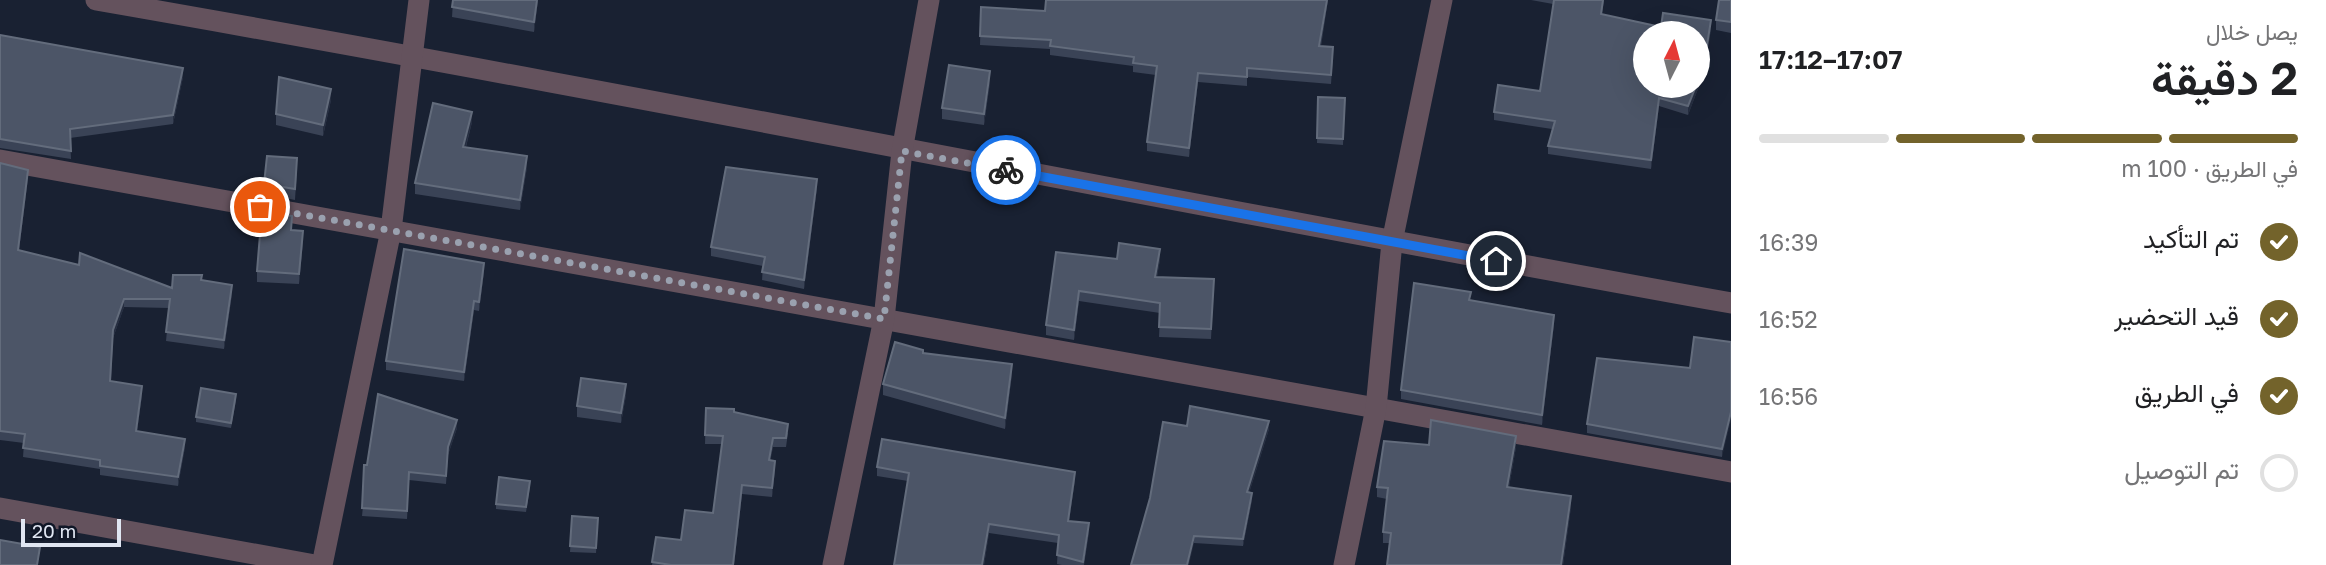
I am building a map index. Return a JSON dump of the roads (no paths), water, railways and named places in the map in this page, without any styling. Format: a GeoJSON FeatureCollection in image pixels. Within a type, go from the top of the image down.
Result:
{"type":"FeatureCollection","features":[{"type":"Feature","properties":{"kind":"street"},"geometry":{"type":"LineString","coordinates":[[96,0],[410,55],[902,151],[1731,303]]}},
{"type":"Feature","properties":{"kind":"street"},"geometry":{"type":"LineString","coordinates":[[322,565],[391,230],[410,55],[419,0]]}},
{"type":"Feature","properties":{"kind":"street"},"geometry":{"type":"LineString","coordinates":[[833,565],[884,319],[902,151],[929,0]]}},
{"type":"Feature","properties":{"kind":"street"},"geometry":{"type":"LineString","coordinates":[[1344,565],[1376,408],[1392,242],[1442,0]]}},
{"type":"Feature","properties":{"kind":"street"},"geometry":{"type":"LineString","coordinates":[[0,160],[1731,472]]}},
{"type":"Feature","properties":{"kind":"street"},"geometry":{"type":"LineString","coordinates":[[0,508],[315,565]]}}]}
